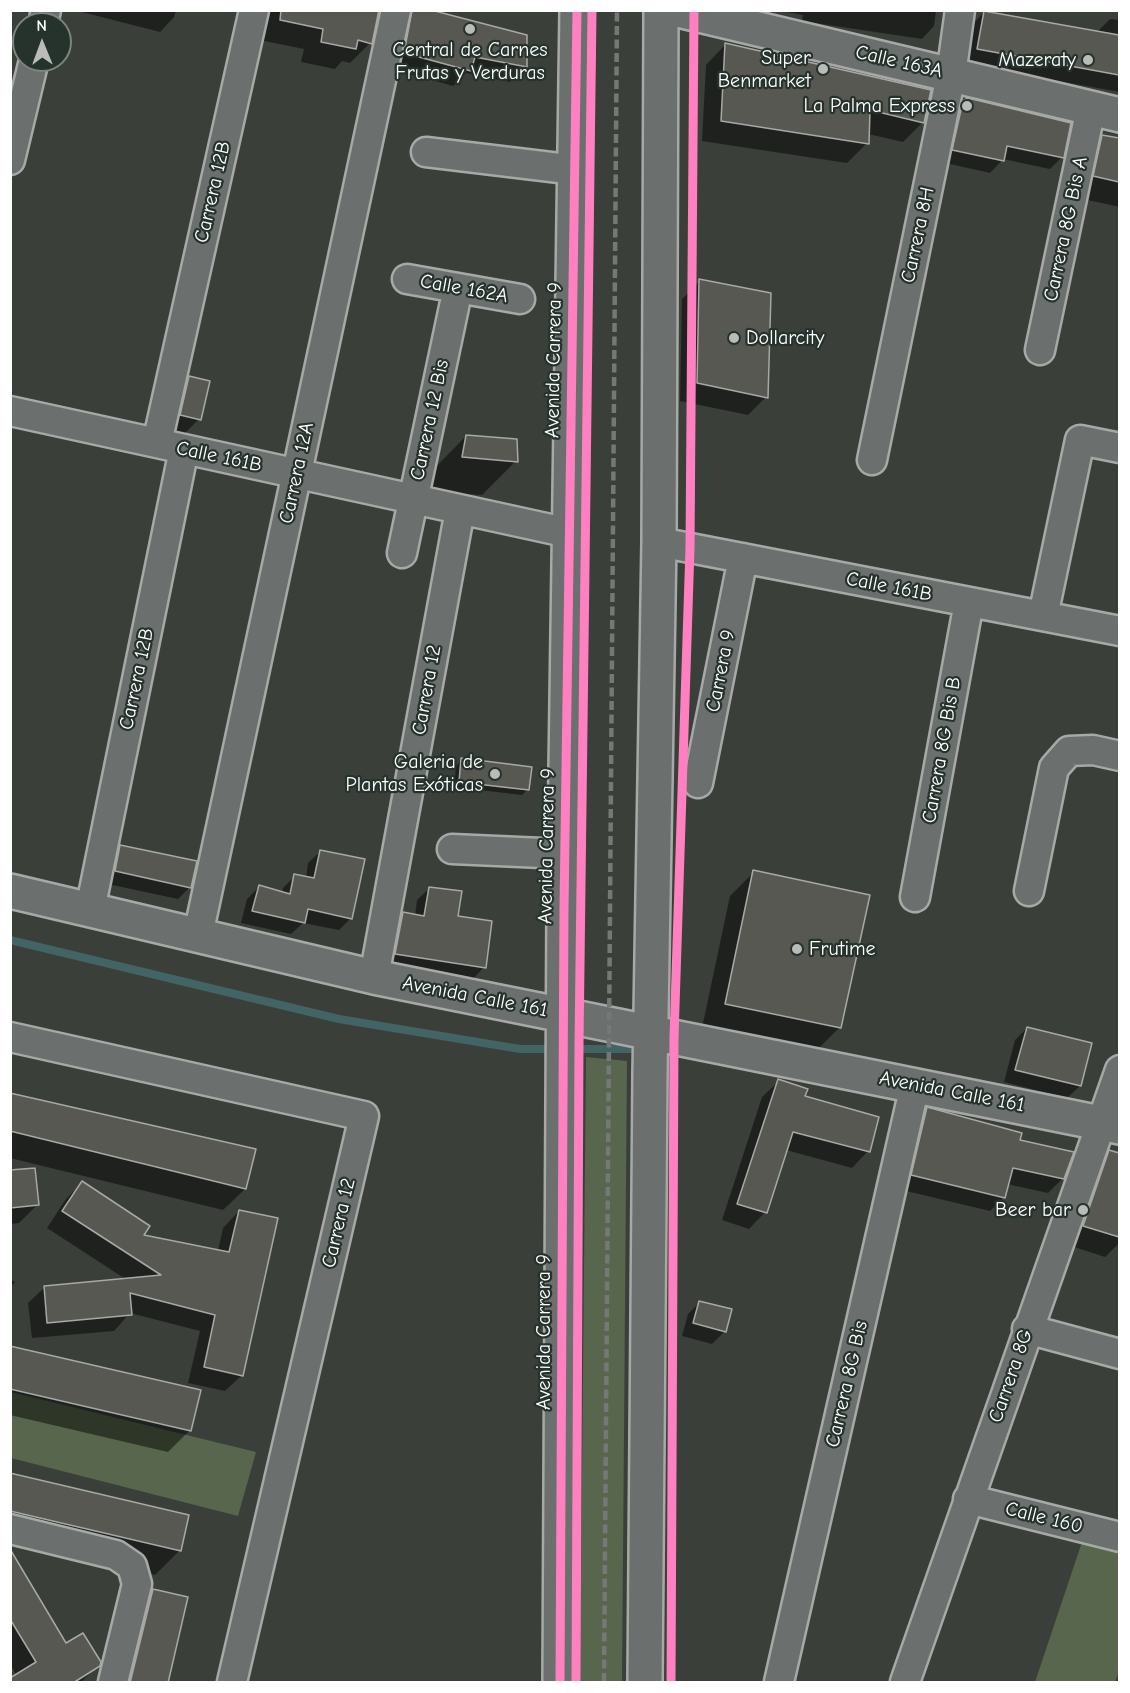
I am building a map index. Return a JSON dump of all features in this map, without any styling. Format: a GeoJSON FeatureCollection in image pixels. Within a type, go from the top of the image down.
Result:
{"type":"FeatureCollection","features":[{"type":"Feature","properties":{"kind":"main road","name":"Avenida Carrera 9"},"geometry":{"type":"LineString","coordinates":[[560,1683],[565,854],[577,10]]}},
{"type":"Feature","properties":{"kind":"main road"},"geometry":{"type":"LineString","coordinates":[[645,1683],[650,1032],[659,542],[661,10]]}},
{"type":"Feature","properties":{"kind":"main road","name":"Calle 163A"},"geometry":{"type":"LineString","coordinates":[[678,10],[1105,112]]}},
{"type":"Feature","properties":{"kind":"main road","name":"Avenida Calle 161"},"geometry":{"type":"LineString","coordinates":[[10,891],[374,977],[1110,1124]]}},
{"type":"Feature","properties":{"kind":"street","name":"Carrera 12B"},"geometry":{"type":"LineString","coordinates":[[90,910],[171,446],[254,10]]}},
{"type":"Feature","properties":{"kind":"street","name":"Carrera 12A"},"geometry":{"type":"LineString","coordinates":[[198,935],[396,10]]}},
{"type":"Feature","properties":{"kind":"street","name":"Carrera 8H"},"geometry":{"type":"LineString","coordinates":[[872,460],[951,75],[960,10]]}},
{"type":"Feature","properties":{"kind":"street"},"geometry":{"type":"LineString","coordinates":[[10,160],[31,72]]}},
{"type":"Feature","properties":{"kind":"street","name":"Carrera 8G Bis A"},"geometry":{"type":"LineString","coordinates":[[1040,350],[1105,112]]}},
{"type":"Feature","properties":{"kind":"street"},"geometry":{"type":"LineString","coordinates":[[426,152],[576,170]]}},
{"type":"Feature","properties":{"kind":"street","name":"Calle 162A"},"geometry":{"type":"LineString","coordinates":[[407,279],[520,299]]}},
{"type":"Feature","properties":{"kind":"street","name":"Carrera 12 Bis"},"geometry":{"type":"LineString","coordinates":[[402,553],[458,288]]}},
{"type":"Feature","properties":{"kind":"street","name":"Calle 161B"},"geometry":{"type":"LineString","coordinates":[[10,411],[569,533]]}},
{"type":"Feature","properties":{"kind":"street"},"geometry":{"type":"LineString","coordinates":[[1043,616],[1080,440],[1119,448]]}},
{"type":"Feature","properties":{"kind":"street","name":"Carrera 12"},"geometry":{"type":"LineString","coordinates":[[374,977],[460,510]]}},
{"type":"Feature","properties":{"kind":"street","name":"Calle 161B"},"geometry":{"type":"LineString","coordinates":[[659,542],[1119,632]]}},
{"type":"Feature","properties":{"kind":"street","name":"Carrera 9"},"geometry":{"type":"LineString","coordinates":[[698,783],[743,558]]}},
{"type":"Feature","properties":{"kind":"street","name":"Carrera 8G Bis B"},"geometry":{"type":"LineString","coordinates":[[915,897],[969,602]]}},
{"type":"Feature","properties":{"kind":"street"},"geometry":{"type":"LineString","coordinates":[[1029,891],[1054,768],[1069,751],[1093,750],[1119,756]]}},
{"type":"Feature","properties":{"kind":"street"},"geometry":{"type":"LineString","coordinates":[[452,849],[565,854]]}},
{"type":"Feature","properties":{"kind":"street","name":"Carrera 12"},"geometry":{"type":"LineString","coordinates":[[10,1037],[364,1116],[232,1683]]}},
{"type":"Feature","properties":{"kind":"street","name":"Carrera 8G"},"geometry":{"type":"LineString","coordinates":[[905,1683],[1027,1329],[1110,1124],[1119,1070]]}},
{"type":"Feature","properties":{"kind":"street","name":"Carrera 8G Bis"},"geometry":{"type":"LineString","coordinates":[[779,1683],[915,1085]]}},
{"type":"Feature","properties":{"kind":"street"},"geometry":{"type":"LineString","coordinates":[[1027,1329],[1119,1354]]}},
{"type":"Feature","properties":{"kind":"street","name":"Calle 160"},"geometry":{"type":"LineString","coordinates":[[968,1499],[1119,1537]]}},
{"type":"Feature","properties":{"kind":"street"},"geometry":{"type":"LineString","coordinates":[[10,1529],[116,1555],[132,1566],[137,1584],[113,1683]]}},
{"type":"Feature","properties":{"kind":"green space"},"geometry":{"type":"Polygon","coordinates":[[[586,1057],[627,1061],[622,1682],[580,1682],[586,1057]]]}},
{"type":"Feature","properties":{"kind":"green space"},"geometry":{"type":"Polygon","coordinates":[[[11,1392],[256,1452],[238,1516],[11,1458],[11,1392]]]}},
{"type":"Feature","properties":{"kind":"green space"},"geometry":{"type":"Polygon","coordinates":[[[1083,1539],[1119,1551],[1120,1669],[1115,1682],[1035,1682],[1083,1539]]]}},
{"type":"Feature","properties":{"kind":"building"},"geometry":{"type":"Polygon","coordinates":[[[281,10],[379,10],[372,44],[358,40],[356,49],[321,42],[323,29],[280,20],[281,10]]]}},
{"type":"Feature","properties":{"kind":"building"},"geometry":{"type":"Polygon","coordinates":[[[412,10],[431,10],[527,35],[527,67],[475,57],[471,71],[404,53],[412,10]]]}},
{"type":"Feature","properties":{"kind":"building"},"geometry":{"type":"Polygon","coordinates":[[[984,11],[1119,35],[1119,75],[977,49],[984,11]]]}},
{"type":"Feature","properties":{"kind":"building"},"geometry":{"type":"Polygon","coordinates":[[[725,43],[931,90],[924,123],[870,110],[869,144],[721,121],[725,43]]]}},
{"type":"Feature","properties":{"kind":"building"},"geometry":{"type":"Polygon","coordinates":[[[968,98],[1071,123],[1064,158],[1007,146],[1004,161],[952,150],[963,101],[968,98]]]}},
{"type":"Feature","properties":{"kind":"building"},"geometry":{"type":"Polygon","coordinates":[[[1102,135],[1119,138],[1119,182],[1093,176],[1102,135]]]}},
{"type":"Feature","properties":{"kind":"building","name":"Dollarcity"},"geometry":{"type":"Polygon","coordinates":[[[699,279],[771,293],[768,398],[697,383],[699,279]]]}},
{"type":"Feature","properties":{"kind":"building"},"geometry":{"type":"Polygon","coordinates":[[[189,376],[210,381],[201,420],[180,415],[189,376]]]}},
{"type":"Feature","properties":{"kind":"building"},"geometry":{"type":"Polygon","coordinates":[[[466,435],[517,439],[518,462],[462,457],[466,435]]]}},
{"type":"Feature","properties":{"kind":"building","name":"Galeria de Plantas Exóticas"},"geometry":{"type":"Polygon","coordinates":[[[461,758],[532,767],[529,790],[459,782],[461,758]]]}},
{"type":"Feature","properties":{"kind":"building"},"geometry":{"type":"Polygon","coordinates":[[[120,845],[197,861],[191,888],[115,871],[120,845]]]}},
{"type":"Feature","properties":{"kind":"building"},"geometry":{"type":"Polygon","coordinates":[[[320,850],[365,859],[352,919],[308,909],[305,923],[252,911],[259,885],[290,894],[294,874],[314,878],[320,850]]]}},
{"type":"Feature","properties":{"kind":"building","name":"Frutime"},"geometry":{"type":"Polygon","coordinates":[[[753,870],[870,895],[841,1028],[725,1004],[753,870]]]}},
{"type":"Feature","properties":{"kind":"building"},"geometry":{"type":"Polygon","coordinates":[[[429,887],[462,891],[458,916],[492,921],[486,968],[395,954],[403,912],[424,916],[429,887]]]}},
{"type":"Feature","properties":{"kind":"building"},"geometry":{"type":"Polygon","coordinates":[[[1027,1027],[1092,1043],[1081,1086],[1015,1070],[1027,1027]]]}},
{"type":"Feature","properties":{"kind":"building"},"geometry":{"type":"Polygon","coordinates":[[[778,1079],[808,1089],[805,1096],[879,1117],[870,1152],[793,1132],[767,1213],[737,1204],[778,1079]]]}},
{"type":"Feature","properties":{"kind":"building"},"geometry":{"type":"Polygon","coordinates":[[[10,1093],[256,1149],[246,1189],[10,1131],[10,1093]]]}},
{"type":"Feature","properties":{"kind":"building"},"geometry":{"type":"Polygon","coordinates":[[[927,1107],[1022,1133],[1020,1140],[1074,1152],[1064,1179],[1013,1168],[1005,1198],[911,1175],[927,1107]]]}},
{"type":"Feature","properties":{"kind":"building"},"geometry":{"type":"Polygon","coordinates":[[[1109,1150],[1119,1153],[1119,1237],[1083,1226],[1109,1150]]]}},
{"type":"Feature","properties":{"kind":"building"},"geometry":{"type":"Polygon","coordinates":[[[35,1168],[39,1205],[10,1208],[10,1170],[35,1168]]]}},
{"type":"Feature","properties":{"kind":"building"},"geometry":{"type":"Polygon","coordinates":[[[82,1181],[150,1226],[144,1235],[229,1252],[239,1210],[278,1218],[243,1376],[204,1367],[215,1315],[130,1293],[132,1315],[47,1323],[44,1286],[161,1275],[62,1211],[82,1181]]]}},
{"type":"Feature","properties":{"kind":"building"},"geometry":{"type":"Polygon","coordinates":[[[699,1301],[732,1309],[726,1332],[693,1323],[699,1301]]]}},
{"type":"Feature","properties":{"kind":"building"},"geometry":{"type":"Polygon","coordinates":[[[10,1346],[201,1390],[191,1431],[10,1389],[10,1346]]]}},
{"type":"Feature","properties":{"kind":"building"},"geometry":{"type":"Polygon","coordinates":[[[10,1473],[189,1515],[181,1551],[10,1511],[10,1473]]]}},
{"type":"Feature","properties":{"kind":"building"},"geometry":{"type":"Polygon","coordinates":[[[10,1549],[66,1643],[83,1633],[101,1662],[100,1666],[73,1683],[10,1683],[10,1678],[36,1662],[10,1619],[10,1549]]]}},
{"type":"Feature","properties":{"kind":"building"},"geometry":{"type":"Polygon","coordinates":[[[153,1589],[188,1597],[168,1683],[130,1683],[153,1589]]]}},
{"type":"Feature","properties":{"kind":"waterway"},"geometry":{"type":"LineString","coordinates":[[10,940],[339,1019],[520,1049],[557,1049]]}},
{"type":"Feature","properties":{"kind":"waterway"},"geometry":{"type":"LineString","coordinates":[[572,1049],[644,1049]]}},
{"type":"Feature","properties":{"kind":"railway"},"geometry":{"type":"LineString","coordinates":[[604,1682],[617,10]]}},
{"type":"Feature","properties":{"kind":"cycle path"},"geometry":{"type":"LineString","coordinates":[[560,1682],[564,907],[577,10]]}},
{"type":"Feature","properties":{"kind":"cycle path"},"geometry":{"type":"LineString","coordinates":[[576,1682],[579,1043],[592,10]]}},
{"type":"Feature","properties":{"kind":"cycle path"},"geometry":{"type":"LineString","coordinates":[[671,1682],[674,1037],[690,548],[694,10]]}},
{"type":"Feature","properties":{"kind":"place","name":"Central de Carnes Frutas y Verduras"},"geometry":{"type":"Point","coordinates":[470,29]}},
{"type":"Feature","properties":{"kind":"place","name":"Mazeraty"},"geometry":{"type":"Point","coordinates":[1088,60]}},
{"type":"Feature","properties":{"kind":"place","name":"Super Benmarket"},"geometry":{"type":"Point","coordinates":[823,69]}},
{"type":"Feature","properties":{"kind":"place","name":"La Palma Express"},"geometry":{"type":"Point","coordinates":[967,106]}},
{"type":"Feature","properties":{"kind":"place","name":"Dollarcity"},"geometry":{"type":"Point","coordinates":[734,338]}},
{"type":"Feature","properties":{"kind":"place","name":"Galeria de Plantas Exóticas"},"geometry":{"type":"Point","coordinates":[495,774]}},
{"type":"Feature","properties":{"kind":"place","name":"Frutime"},"geometry":{"type":"Point","coordinates":[797,949]}},
{"type":"Feature","properties":{"kind":"place","name":"Beer bar"},"geometry":{"type":"Point","coordinates":[1083,1210]}}]}
